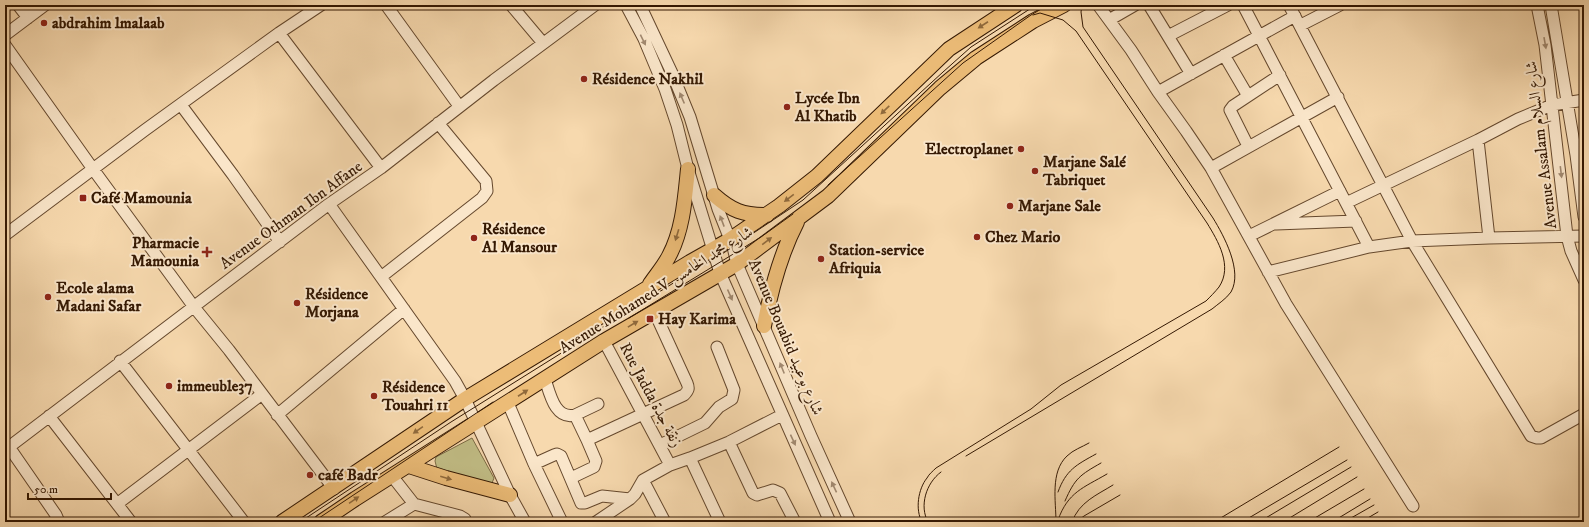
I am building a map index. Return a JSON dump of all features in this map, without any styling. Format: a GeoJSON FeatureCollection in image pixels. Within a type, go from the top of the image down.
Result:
{"type":"FeatureCollection","features":[{"type":"Feature","properties":{"kind":"main road","name":"Avenue Mohamed V شارع محمد الخامس"},"geometry":{"type":"LineString","coordinates":[[282,522],[334,489],[465,399],[713,248],[729,240],[766,215],[806,186],[949,49],[1016,5]]}},
{"type":"Feature","properties":{"kind":"main road","name":"Avenue Mohamed V شارع محمد الخامس"},"geometry":{"type":"LineString","coordinates":[[322,522],[604,341],[737,264],[828,196],[940,88],[976,58],[1033,20],[1064,5]]}},
{"type":"Feature","properties":{"kind":"main road"},"geometry":{"type":"LineString","coordinates":[[646,290],[670,256],[674,245],[680,226],[688,169]]}},
{"type":"Feature","properties":{"kind":"main road"},"geometry":{"type":"LineString","coordinates":[[714,196],[727,207],[735,210],[753,215],[766,215]]}},
{"type":"Feature","properties":{"kind":"main road"},"geometry":{"type":"LineString","coordinates":[[764,326],[775,274],[787,242],[799,218]]}},
{"type":"Feature","properties":{"kind":"main road"},"geometry":{"type":"LineString","coordinates":[[409,466],[446,478],[510,495]]}},
{"type":"Feature","properties":{"kind":"street"},"geometry":{"type":"LineString","coordinates":[[18,5],[28,18]]}},
{"type":"Feature","properties":{"kind":"street"},"geometry":{"type":"LineString","coordinates":[[5,35],[45,5]]}},
{"type":"Feature","properties":{"kind":"street"},"geometry":{"type":"LineString","coordinates":[[5,235],[180,105],[279,33],[321,5]]}},
{"type":"Feature","properties":{"kind":"street"},"geometry":{"type":"LineString","coordinates":[[386,5],[459,106]]}},
{"type":"Feature","properties":{"kind":"street"},"geometry":{"type":"LineString","coordinates":[[511,5],[543,43]]}},
{"type":"Feature","properties":{"kind":"street","name":"Avenue Othman Ibn Affane"},"geometry":{"type":"LineString","coordinates":[[7,449],[329,204],[381,168],[459,106],[595,5]]}},
{"type":"Feature","properties":{"kind":"street"},"geometry":{"type":"LineString","coordinates":[[626,5],[644,39],[665,89],[684,146],[688,169],[720,273],[830,522]]}},
{"type":"Feature","properties":{"kind":"street","name":"Avenue Bouabid شارع بوعبيد"},"geometry":{"type":"LineString","coordinates":[[640,5],[672,73],[690,117],[737,264],[850,522]]}},
{"type":"Feature","properties":{"kind":"street"},"geometry":{"type":"LineString","coordinates":[[1098,5],[1210,168],[1286,304],[1413,506]]}},
{"type":"Feature","properties":{"kind":"street"},"geometry":{"type":"LineString","coordinates":[[1109,20],[1135,5]]}},
{"type":"Feature","properties":{"kind":"street"},"geometry":{"type":"LineString","coordinates":[[1149,5],[1191,74]]}},
{"type":"Feature","properties":{"kind":"street"},"geometry":{"type":"LineString","coordinates":[[1168,36],[1228,5]]}},
{"type":"Feature","properties":{"kind":"street"},"geometry":{"type":"LineString","coordinates":[[1243,5],[1369,247]]}},
{"type":"Feature","properties":{"kind":"street"},"geometry":{"type":"LineString","coordinates":[[1290,5],[1384,184],[1412,241],[1531,436],[1541,438],[1584,414]]}},
{"type":"Feature","properties":{"kind":"street"},"geometry":{"type":"LineString","coordinates":[[1158,92],[1259,35],[1340,5]]}},
{"type":"Feature","properties":{"kind":"street","name":"Avenue Assalam شارع السلام"},"geometry":{"type":"LineString","coordinates":[[1537,5],[1545,45],[1567,236],[1571,251],[1584,280]]}},
{"type":"Feature","properties":{"kind":"street","name":"Avenue Assalam شارع السلام"},"geometry":{"type":"LineString","coordinates":[[1551,5],[1568,102],[1584,217]]}},
{"type":"Feature","properties":{"kind":"street"},"geometry":{"type":"LineString","coordinates":[[279,33],[381,168]]}},
{"type":"Feature","properties":{"kind":"street"},"geometry":{"type":"LineString","coordinates":[[5,45],[194,307],[229,350],[334,489]]}},
{"type":"Feature","properties":{"kind":"street"},"geometry":{"type":"LineString","coordinates":[[1224,55],[1248,96]]}},
{"type":"Feature","properties":{"kind":"street"},"geometry":{"type":"LineString","coordinates":[[1248,146],[1230,110],[1233,106],[1280,75]]}},
{"type":"Feature","properties":{"kind":"street"},"geometry":{"type":"LineString","coordinates":[[1210,168],[1338,97]]}},
{"type":"Feature","properties":{"kind":"street"},"geometry":{"type":"LineString","coordinates":[[1346,203],[1478,140],[1518,119],[1552,105],[1584,100]]}},
{"type":"Feature","properties":{"kind":"street"},"geometry":{"type":"LineString","coordinates":[[180,105],[233,175],[280,242]]}},
{"type":"Feature","properties":{"kind":"street"},"geometry":{"type":"LineString","coordinates":[[381,277],[482,198],[487,191],[486,181],[438,123]]}},
{"type":"Feature","properties":{"kind":"street"},"geometry":{"type":"LineString","coordinates":[[1478,140],[1489,238]]}},
{"type":"Feature","properties":{"kind":"street"},"geometry":{"type":"LineString","coordinates":[[1249,236],[1340,191]]}},
{"type":"Feature","properties":{"kind":"street"},"geometry":{"type":"LineString","coordinates":[[329,204],[436,353],[465,399],[510,495],[525,522]]}},
{"type":"Feature","properties":{"kind":"street"},"geometry":{"type":"LineString","coordinates":[[1272,225],[1356,221]]}},
{"type":"Feature","properties":{"kind":"street"},"geometry":{"type":"LineString","coordinates":[[1268,272],[1369,247],[1412,241],[1584,236]]}},
{"type":"Feature","properties":{"kind":"street"},"geometry":{"type":"LineString","coordinates":[[278,415],[404,310]]}},
{"type":"Feature","properties":{"kind":"street"},"geometry":{"type":"LineString","coordinates":[[587,440],[684,395],[689,388],[654,311]]}},
{"type":"Feature","properties":{"kind":"street","name":"Rue Jadda زنقة جدة"},"geometry":{"type":"LineString","coordinates":[[604,341],[670,465]]}},
{"type":"Feature","properties":{"kind":"street"},"geometry":{"type":"LineString","coordinates":[[660,445],[705,423],[719,407],[730,401],[734,394],[727,369],[718,347]]}},
{"type":"Feature","properties":{"kind":"street"},"geometry":{"type":"LineString","coordinates":[[120,362],[189,449],[244,522]]}},
{"type":"Feature","properties":{"kind":"street"},"geometry":{"type":"LineString","coordinates":[[545,379],[559,412],[566,416],[575,415],[598,404]]}},
{"type":"Feature","properties":{"kind":"street"},"geometry":{"type":"LineString","coordinates":[[117,504],[262,394]]}},
{"type":"Feature","properties":{"kind":"street"},"geometry":{"type":"LineString","coordinates":[[508,403],[534,464],[562,522]]}},
{"type":"Feature","properties":{"kind":"street"},"geometry":{"type":"LineString","coordinates":[[571,478],[594,467],[596,461],[575,415]]}},
{"type":"Feature","properties":{"kind":"street"},"geometry":{"type":"LineString","coordinates":[[49,416],[131,522]]}},
{"type":"Feature","properties":{"kind":"street"},"geometry":{"type":"LineString","coordinates":[[597,522],[630,500],[635,494],[642,480],[670,465],[729,442],[782,416]]}},
{"type":"Feature","properties":{"kind":"street"},"geometry":{"type":"LineString","coordinates":[[729,442],[753,493],[757,495],[773,490],[780,493],[795,522]]}},
{"type":"Feature","properties":{"kind":"street"},"geometry":{"type":"LineString","coordinates":[[7,449],[56,515],[59,522]]}},
{"type":"Feature","properties":{"kind":"street"},"geometry":{"type":"LineString","coordinates":[[534,464],[559,454],[563,458],[581,503],[585,503],[602,496],[630,500]]}},
{"type":"Feature","properties":{"kind":"street"},"geometry":{"type":"LineString","coordinates":[[690,458],[720,522]]}},
{"type":"Feature","properties":{"kind":"street"},"geometry":{"type":"LineString","coordinates":[[392,476],[414,504],[460,516],[465,519],[466,522]]}},
{"type":"Feature","properties":{"kind":"street"},"geometry":{"type":"LineString","coordinates":[[642,480],[665,522]]}},
{"type":"Feature","properties":{"kind":"street"},"geometry":{"type":"LineString","coordinates":[[385,522],[402,516],[414,504]]}},
{"type":"Feature","properties":{"kind":"shaded area"},"geometry":{"type":"Polygon","coordinates":[[[472,438],[494,478],[492,483],[489,484],[437,469],[435,461],[436,457],[472,438]]]}},
{"type":"Feature","properties":{"kind":"tram line"},"geometry":{"type":"LineString","coordinates":[[300,522],[451,422],[716,258],[803,200],[971,47],[1036,5]]}},
{"type":"Feature","properties":{"kind":"tram line"},"geometry":{"type":"LineString","coordinates":[[828,185],[963,63],[1031,15],[1048,5]]}},
{"type":"Feature","properties":{"kind":"tram line"},"geometry":{"type":"LineString","coordinates":[[966,456],[1212,309],[1229,295],[1234,284],[1235,274],[1231,254],[1217,225],[1083,27],[1081,12],[1082,5]]}},
{"type":"Feature","properties":{"kind":"tram line"},"geometry":{"type":"LineString","coordinates":[[922,522],[918,506],[921,488],[929,475],[936,468],[1031,409],[1061,385],[1206,301],[1219,287],[1225,271],[1222,254],[1207,223],[1076,31],[1063,20],[1040,13],[1033,15]]}},
{"type":"Feature","properties":{"kind":"tram line"},"geometry":{"type":"LineString","coordinates":[[629,318],[761,237],[793,214]]}},
{"type":"Feature","properties":{"kind":"tram line"},"geometry":{"type":"LineString","coordinates":[[313,522],[493,402]]}},
{"type":"Feature","properties":{"kind":"tram line"},"geometry":{"type":"LineString","coordinates":[[1056,522],[1055,487],[1058,470],[1069,454],[1089,443]]}},
{"type":"Feature","properties":{"kind":"tram line"},"geometry":{"type":"LineString","coordinates":[[1214,522],[1339,447]]}},
{"type":"Feature","properties":{"kind":"tram line"},"geometry":{"type":"LineString","coordinates":[[1058,492],[1064,478],[1068,473],[1083,461],[1096,454]]}},
{"type":"Feature","properties":{"kind":"tram line"},"geometry":{"type":"LineString","coordinates":[[1242,522],[1347,460]]}},
{"type":"Feature","properties":{"kind":"tram line"},"geometry":{"type":"LineString","coordinates":[[1065,501],[1075,482],[1083,474],[1101,463]]}},
{"type":"Feature","properties":{"kind":"tram line"},"geometry":{"type":"LineString","coordinates":[[1259,522],[1351,467]]}},
{"type":"Feature","properties":{"kind":"tram line"},"geometry":{"type":"LineString","coordinates":[[928,522],[925,516],[924,502],[931,482],[941,472]]}},
{"type":"Feature","properties":{"kind":"tram line"},"geometry":{"type":"LineString","coordinates":[[1058,520],[1066,503],[1077,492],[1107,474]]}},
{"type":"Feature","properties":{"kind":"tram line"},"geometry":{"type":"LineString","coordinates":[[1283,522],[1357,477]]}},
{"type":"Feature","properties":{"kind":"tram line"},"geometry":{"type":"LineString","coordinates":[[1072,522],[1075,515],[1084,504],[1113,485]]}},
{"type":"Feature","properties":{"kind":"tram line"},"geometry":{"type":"LineString","coordinates":[[1308,522],[1364,489]]}},
{"type":"Feature","properties":{"kind":"tram line"},"geometry":{"type":"LineString","coordinates":[[1076,522],[1120,495]]}},
{"type":"Feature","properties":{"kind":"tram line"},"geometry":{"type":"LineString","coordinates":[[1332,522],[1370,499]]}},
{"type":"Feature","properties":{"kind":"tram line"},"geometry":{"type":"LineString","coordinates":[[1344,522],[1374,505]]}},
{"type":"Feature","properties":{"kind":"tram line"},"geometry":{"type":"LineString","coordinates":[[1361,522],[1378,512]]}},
{"type":"Feature","properties":{"kind":"place","name":"abdrahim lmalaab"},"geometry":{"type":"Point","coordinates":[44,23]}},
{"type":"Feature","properties":{"kind":"place","name":"Résidence Nakhil"},"geometry":{"type":"Point","coordinates":[584,79]}},
{"type":"Feature","properties":{"kind":"place","name":"Lycée Ibn Al Khatib"},"geometry":{"type":"Point","coordinates":[787,107]}},
{"type":"Feature","properties":{"kind":"place","name":"Electroplanet"},"geometry":{"type":"Point","coordinates":[1021,149]}},
{"type":"Feature","properties":{"kind":"place","name":"Marjane Salé Tabriquet"},"geometry":{"type":"Point","coordinates":[1035,171]}},
{"type":"Feature","properties":{"kind":"place","name":"Café Mamounia"},"geometry":{"type":"Point","coordinates":[83,198]}},
{"type":"Feature","properties":{"kind":"place","name":"Marjane Sale"},"geometry":{"type":"Point","coordinates":[1010,206]}},
{"type":"Feature","properties":{"kind":"place","name":"Chez Mario"},"geometry":{"type":"Point","coordinates":[977,237]}},
{"type":"Feature","properties":{"kind":"place","name":"Résidence Al Mansour"},"geometry":{"type":"Point","coordinates":[474,238]}},
{"type":"Feature","properties":{"kind":"place","name":"Pharmacie Mamounia"},"geometry":{"type":"Point","coordinates":[207,252]}},
{"type":"Feature","properties":{"kind":"place","name":"Station-service Afriquia"},"geometry":{"type":"Point","coordinates":[821,259]}},
{"type":"Feature","properties":{"kind":"place","name":"Ecole alama Madani Safar"},"geometry":{"type":"Point","coordinates":[48,297]}},
{"type":"Feature","properties":{"kind":"place","name":"Résidence Morjana"},"geometry":{"type":"Point","coordinates":[297,303]}},
{"type":"Feature","properties":{"kind":"place","name":"Hay Karima"},"geometry":{"type":"Point","coordinates":[650,319]}},
{"type":"Feature","properties":{"kind":"place","name":"immeuble37"},"geometry":{"type":"Point","coordinates":[169,386]}},
{"type":"Feature","properties":{"kind":"place","name":"Résidence Touahri 11"},"geometry":{"type":"Point","coordinates":[374,396]}},
{"type":"Feature","properties":{"kind":"place","name":"café Badr"},"geometry":{"type":"Point","coordinates":[310,475]}}]}
